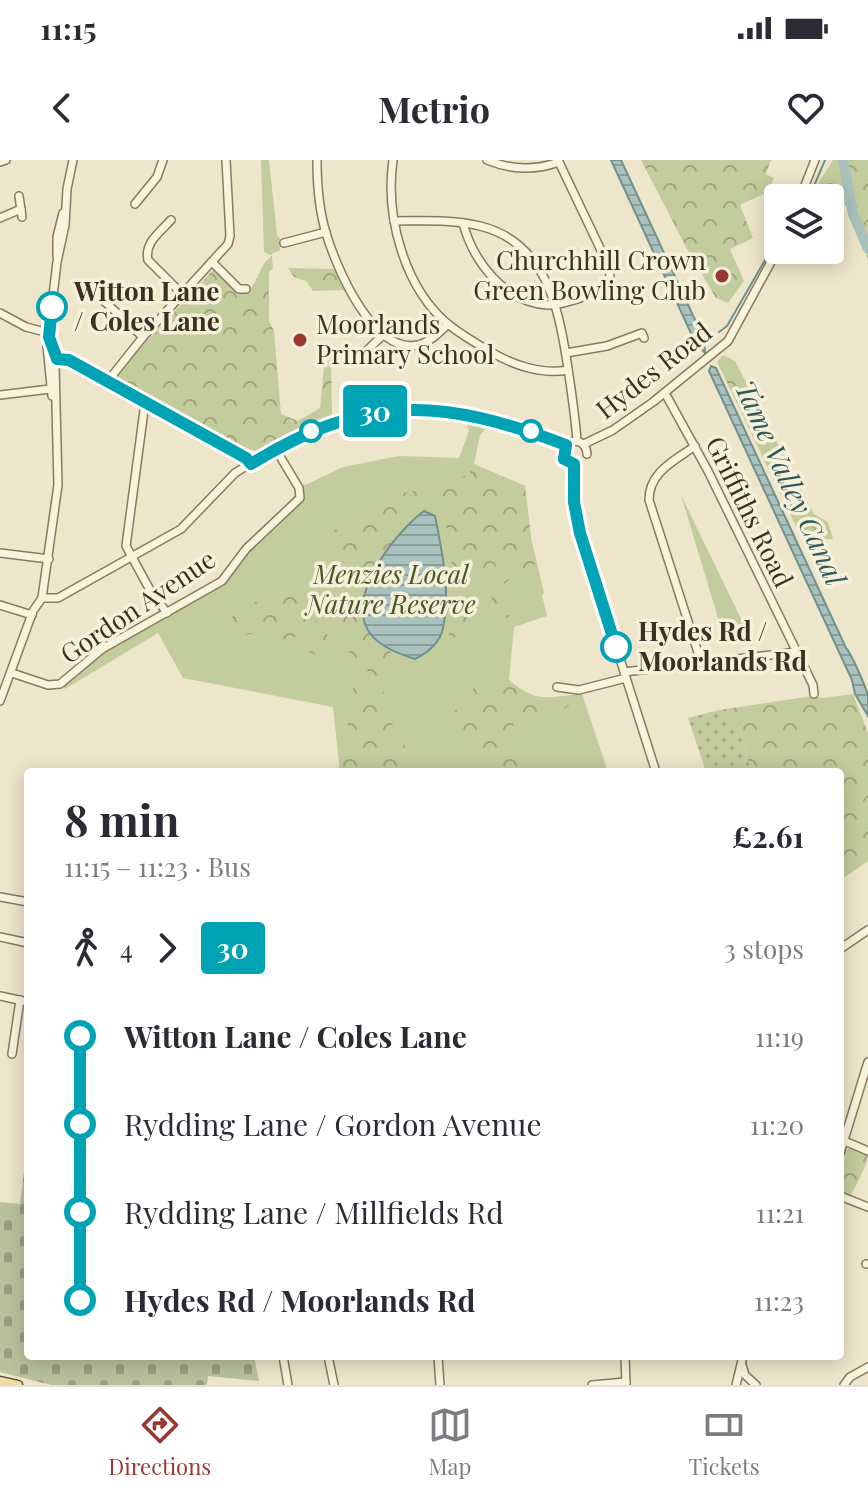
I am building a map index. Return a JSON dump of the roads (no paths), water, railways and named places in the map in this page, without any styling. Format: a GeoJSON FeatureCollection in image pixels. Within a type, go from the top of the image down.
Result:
{"type":"FeatureCollection","features":[{"type":"Feature","properties":{"kind":"main road"},"geometry":{"type":"LineString","coordinates":[[0,1381],[18,1385]]}},
{"type":"Feature","properties":{"kind":"street"},"geometry":{"type":"LineString","coordinates":[[0,162],[6,160]]}},
{"type":"Feature","properties":{"kind":"street"},"geometry":{"type":"LineString","coordinates":[[0,701],[33,613],[42,598],[49,559],[58,485],[54,361],[49,331],[73,160]]}},
{"type":"Feature","properties":{"kind":"street"},"geometry":{"type":"LineString","coordinates":[[135,204],[157,177],[163,160]]}},
{"type":"Feature","properties":{"kind":"street"},"geometry":{"type":"LineString","coordinates":[[107,382],[143,337],[224,250],[230,236],[226,160]]}},
{"type":"Feature","properties":{"kind":"street"},"geometry":{"type":"LineString","coordinates":[[317,160],[318,191],[326,232],[334,255],[363,311],[383,335],[401,345],[416,345],[432,339],[448,324]]}},
{"type":"Feature","properties":{"kind":"street"},"geometry":{"type":"LineString","coordinates":[[393,160],[391,195],[394,221],[404,257],[425,297],[448,324],[506,360],[538,370],[568,370]]}},
{"type":"Feature","properties":{"kind":"street"},"geometry":{"type":"LineString","coordinates":[[463,223],[474,252],[496,281],[526,299],[544,305],[557,305],[603,287],[608,282],[610,273],[558,161],[542,167],[520,168],[487,160]]}},
{"type":"Feature","properties":{"kind":"street"},"geometry":{"type":"LineString","coordinates":[[806,184],[815,160]]}},
{"type":"Feature","properties":{"kind":"street"},"geometry":{"type":"LineString","coordinates":[[0,218],[21,213],[19,196]]}},
{"type":"Feature","properties":{"kind":"street"},"geometry":{"type":"LineString","coordinates":[[171,220],[147,247],[146,253],[148,260],[182,294]]}},
{"type":"Feature","properties":{"kind":"street"},"geometry":{"type":"LineString","coordinates":[[394,221],[463,223],[495,231],[525,251],[542,271],[557,305],[580,443]]}},
{"type":"Feature","properties":{"kind":"street"},"geometry":{"type":"LineString","coordinates":[[284,243],[326,232]]}},
{"type":"Feature","properties":{"kind":"street"},"geometry":{"type":"LineString","coordinates":[[212,262],[239,289],[246,289]]}},
{"type":"Feature","properties":{"kind":"street","name":"Hydes Road"},"geometry":{"type":"LineString","coordinates":[[574,464],[582,461],[599,439],[665,393],[728,341],[770,264]]}},
{"type":"Feature","properties":{"kind":"street"},"geometry":{"type":"LineString","coordinates":[[104,301],[143,337]]}},
{"type":"Feature","properties":{"kind":"street"},"geometry":{"type":"LineString","coordinates":[[0,313],[49,331]]}},
{"type":"Feature","properties":{"kind":"street"},"geometry":{"type":"LineString","coordinates":[[566,353],[607,346],[642,333],[644,338]]}},
{"type":"Feature","properties":{"kind":"street"},"geometry":{"type":"LineString","coordinates":[[358,359],[383,335]]}},
{"type":"Feature","properties":{"kind":"street"},"geometry":{"type":"LineString","coordinates":[[54,361],[66,359],[246,458],[251,464]]}},
{"type":"Feature","properties":{"kind":"street"},"geometry":{"type":"LineString","coordinates":[[54,361],[50,389],[56,414]]}},
{"type":"Feature","properties":{"kind":"street"},"geometry":{"type":"LineString","coordinates":[[50,389],[55,379]]}},
{"type":"Feature","properties":{"kind":"street"},"geometry":{"type":"LineString","coordinates":[[0,395],[50,389]]}},
{"type":"Feature","properties":{"kind":"street","name":"Griffiths Road"},"geometry":{"type":"LineString","coordinates":[[665,393],[695,446],[813,685],[814,694]]}},
{"type":"Feature","properties":{"kind":"street"},"geometry":{"type":"LineString","coordinates":[[145,403],[126,546],[167,613]]}},
{"type":"Feature","properties":{"kind":"street"},"geometry":{"type":"LineString","coordinates":[[42,598],[58,598],[181,529],[235,473],[275,448],[335,421],[366,413],[402,409],[436,410],[530,431],[566,445],[564,459],[574,464],[574,502],[580,533],[655,768]]}},
{"type":"Feature","properties":{"kind":"street","name":"Hydes Road"},"geometry":{"type":"LineString","coordinates":[[566,445],[599,439]]}},
{"type":"Feature","properties":{"kind":"street","name":"Hydes Road"},"geometry":{"type":"LineString","coordinates":[[580,443],[587,454]]}},
{"type":"Feature","properties":{"kind":"street"},"geometry":{"type":"LineString","coordinates":[[695,446],[656,476],[649,500],[701,662]]}},
{"type":"Feature","properties":{"kind":"street","name":"Gordon Avenue"},"geometry":{"type":"LineString","coordinates":[[12,673],[48,685],[60,684],[92,656],[222,581],[246,549],[300,498],[299,488],[275,448]]}},
{"type":"Feature","properties":{"kind":"street"},"geometry":{"type":"LineString","coordinates":[[0,553],[49,559]]}},
{"type":"Feature","properties":{"kind":"street"},"geometry":{"type":"LineString","coordinates":[[0,605],[33,613]]}},
{"type":"Feature","properties":{"kind":"street"},"geometry":{"type":"LineString","coordinates":[[557,687],[579,690],[625,675],[701,662],[796,652]]}},
{"type":"Feature","properties":{"kind":"street"},"geometry":{"type":"LineString","coordinates":[[0,897],[24,901]]}},
{"type":"Feature","properties":{"kind":"street"},"geometry":{"type":"LineString","coordinates":[[844,946],[868,930]]}},
{"type":"Feature","properties":{"kind":"street"},"geometry":{"type":"LineString","coordinates":[[0,937],[24,942]]}},
{"type":"Feature","properties":{"kind":"street"},"geometry":{"type":"LineString","coordinates":[[0,996],[24,1001],[12,1054]]}},
{"type":"Feature","properties":{"kind":"street"},"geometry":{"type":"LineString","coordinates":[[844,1134],[868,1062]]}},
{"type":"Feature","properties":{"kind":"street"},"geometry":{"type":"LineString","coordinates":[[844,1141],[868,1151]]}},
{"type":"Feature","properties":{"kind":"street"},"geometry":{"type":"LineString","coordinates":[[844,1198],[868,1207]]}},
{"type":"Feature","properties":{"kind":"street"},"geometry":{"type":"LineString","coordinates":[[284,1360],[288,1385]]}},
{"type":"Feature","properties":{"kind":"street"},"geometry":{"type":"LineString","coordinates":[[329,1360],[334,1385]]}},
{"type":"Feature","properties":{"kind":"street"},"geometry":{"type":"LineString","coordinates":[[438,1360],[440,1385]]}},
{"type":"Feature","properties":{"kind":"street"},"geometry":{"type":"LineString","coordinates":[[592,1385],[626,1383],[625,1360]]}},
{"type":"Feature","properties":{"kind":"street"},"geometry":{"type":"LineString","coordinates":[[736,1385],[742,1360]]}},
{"type":"Feature","properties":{"kind":"street"},"geometry":{"type":"LineString","coordinates":[[742,1360],[745,1375],[756,1385]]}},
{"type":"Feature","properties":{"kind":"street"},"geometry":{"type":"LineString","coordinates":[[844,1385],[850,1377],[868,1367]]}},
{"type":"Feature","properties":{"kind":"water"},"geometry":{"type":"Polygon","coordinates":[[[611,160],[621,160],[704,339],[705,353],[695,342],[611,160]]]}},
{"type":"Feature","properties":{"kind":"water"},"geometry":{"type":"Polygon","coordinates":[[[711,366],[716,368],[858,670],[868,696],[868,716],[855,694],[852,680],[709,371],[711,366]]]}},
{"type":"Feature","properties":{"kind":"water"},"geometry":{"type":"Polygon","coordinates":[[[424,511],[435,516],[445,572],[446,601],[439,638],[428,651],[415,659],[393,651],[373,637],[365,624],[363,610],[365,594],[380,562],[402,532],[424,511]]]}},
{"type":"Feature","properties":{"kind":"waterway"},"geometry":{"type":"LineString","coordinates":[[815,184],[825,160]]}},
{"type":"Feature","properties":{"kind":"waterway"},"geometry":{"type":"LineString","coordinates":[[843,160],[853,214],[868,249]]}},
{"type":"Feature","properties":{"kind":"waterway"},"geometry":{"type":"LineString","coordinates":[[719,332],[727,326],[764,262]]}},
{"type":"Feature","properties":{"kind":"place","name":"Churchhill Crown Green Bowling Club"},"geometry":{"type":"Point","coordinates":[722,276]}},
{"type":"Feature","properties":{"kind":"place","name":"Witton Lane / Coles Lane"},"geometry":{"type":"Point","coordinates":[52,307]}},
{"type":"Feature","properties":{"kind":"place","name":"Moorlands Primary School"},"geometry":{"type":"Point","coordinates":[300,340]}},
{"type":"Feature","properties":{"kind":"place","name":"Hydes Rd / Moorlands Rd"},"geometry":{"type":"Point","coordinates":[616,647]}},
{"type":"Feature","properties":{"kind":"water label","name":"Tame Valley Canal"},"geometry":{"type":"Point","coordinates":[790,483]}},
{"type":"Feature","properties":{"kind":"park label","name":"Menzies Local Nature Reserve"},"geometry":{"type":"Point","coordinates":[391,590]}}]}
